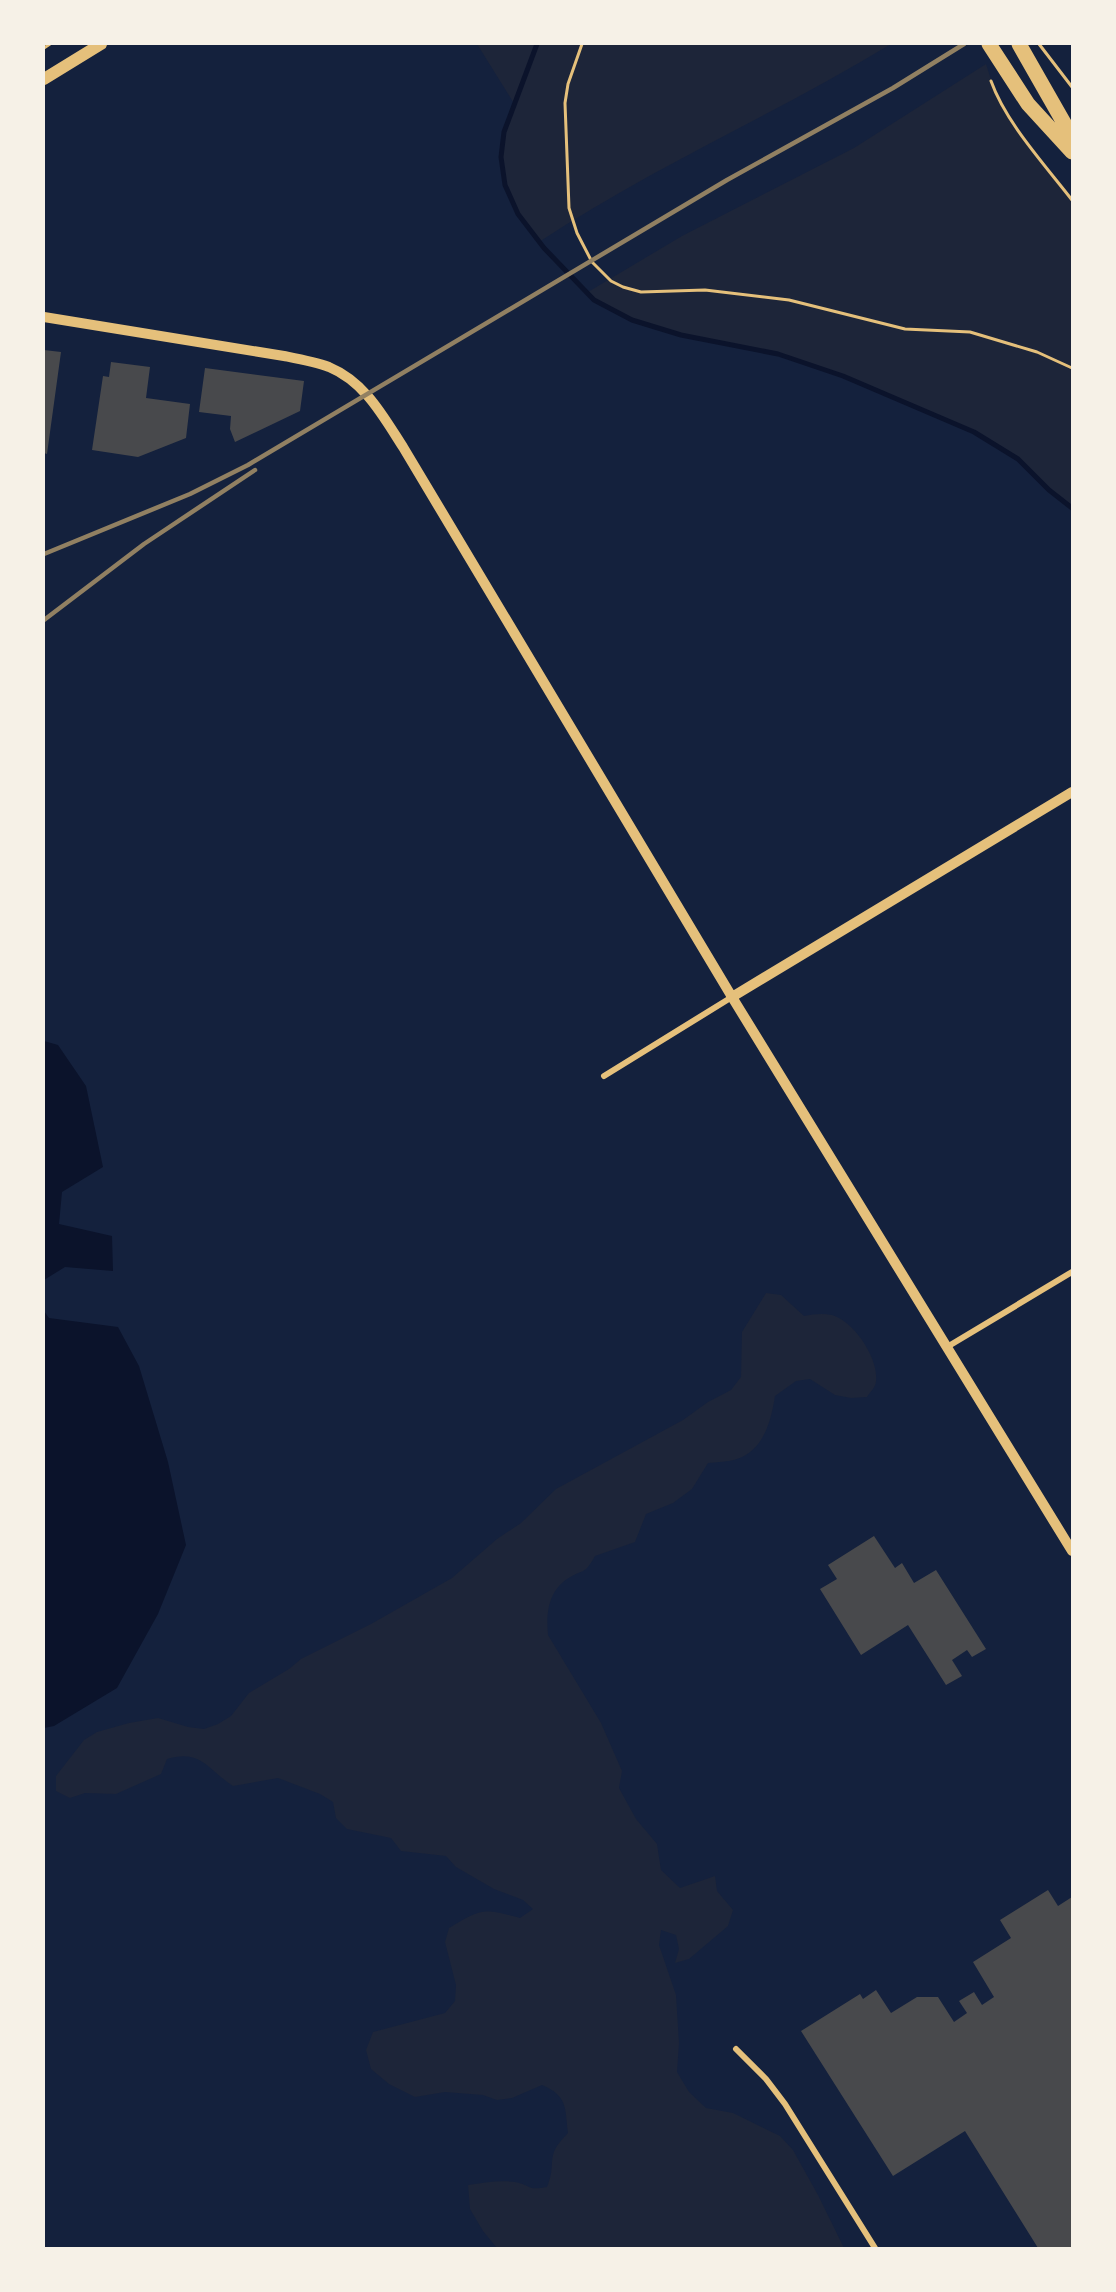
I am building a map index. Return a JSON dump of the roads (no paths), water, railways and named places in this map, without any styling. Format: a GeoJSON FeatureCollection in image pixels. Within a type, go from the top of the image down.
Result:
{"type":"FeatureCollection","features":[{"type":"Feature","properties":{"kind":"main road"},"geometry":{"type":"LineString","coordinates":[[44,80],[100,44]]}},
{"type":"Feature","properties":{"kind":"main road"},"geometry":{"type":"LineString","coordinates":[[989,44],[1028,104],[1072,152]]}},
{"type":"Feature","properties":{"kind":"main road"},"geometry":{"type":"LineString","coordinates":[[1019,44],[1072,137]]}},
{"type":"Feature","properties":{"kind":"street"},"geometry":{"type":"LineString","coordinates":[[44,317],[318,363],[348,378],[368,395],[380,410],[732,997],[1072,1551]]}},
{"type":"Feature","properties":{"kind":"street"},"geometry":{"type":"LineString","coordinates":[[604,1076],[1072,792]]}},
{"type":"Feature","properties":{"kind":"street"},"geometry":{"type":"LineString","coordinates":[[946,1348],[1072,1272]]}},
{"type":"Feature","properties":{"kind":"street"},"geometry":{"type":"LineString","coordinates":[[736,2049],[753,2064],[785,2104],[874,2248]]}},
{"type":"Feature","properties":{"kind":"waterway"},"geometry":{"type":"LineString","coordinates":[[537,44],[504,132],[501,157],[505,185],[518,214],[544,248],[594,300],[632,320],[681,335],[778,354],[843,376],[974,432],[1018,459],[1049,490],[1072,508]]}},
{"type":"Feature","properties":{"kind":"railway"},"geometry":{"type":"LineString","coordinates":[[44,554],[190,494],[248,465],[727,180],[893,88],[964,44]]}},
{"type":"Feature","properties":{"kind":"railway"},"geometry":{"type":"LineString","coordinates":[[44,620],[144,544],[255,470]]}}]}
